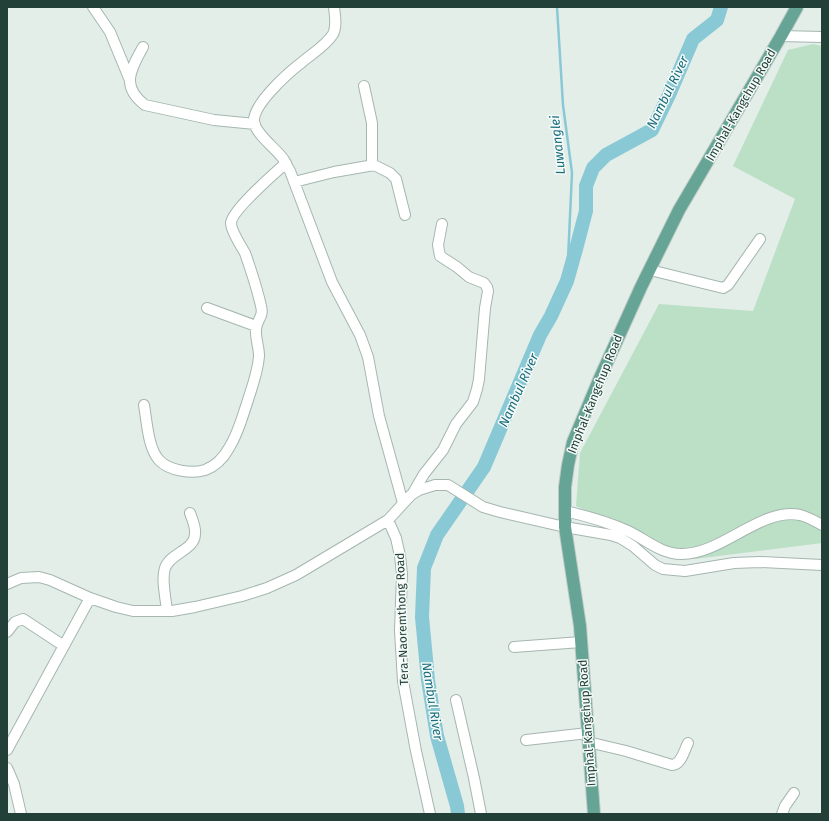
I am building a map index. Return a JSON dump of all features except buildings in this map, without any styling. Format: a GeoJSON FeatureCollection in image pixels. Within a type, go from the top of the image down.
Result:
{"type":"FeatureCollection","features":[{"type":"Feature","properties":{"kind":"main road","name":"Imphal-Kangchup Road"},"geometry":{"type":"LineString","coordinates":[[594,814],[581,642],[575,588],[565,527],[565,486],[568,465],[574,442],[599,380],[679,210],[781,36],[794,11]]}},
{"type":"Feature","properties":{"kind":"street"},"geometry":{"type":"LineString","coordinates":[[94,7],[110,32],[130,78],[135,95],[145,105],[214,120],[255,124]]}},
{"type":"Feature","properties":{"kind":"street"},"geometry":{"type":"LineString","coordinates":[[334,7],[336,24],[332,35],[322,46],[300,63],[268,95],[255,114],[255,124],[261,134],[286,163],[332,282],[360,335],[368,357],[379,416],[403,503]]}},
{"type":"Feature","properties":{"kind":"street"},"geometry":{"type":"LineString","coordinates":[[781,36],[822,37]]}},
{"type":"Feature","properties":{"kind":"street"},"geometry":{"type":"LineString","coordinates":[[130,78],[133,66],[142,47]]}},
{"type":"Feature","properties":{"kind":"street"},"geometry":{"type":"LineString","coordinates":[[364,86],[372,122],[372,165]]}},
{"type":"Feature","properties":{"kind":"street"},"geometry":{"type":"LineString","coordinates":[[144,406],[151,445],[154,453],[165,465],[186,471],[204,470],[214,466],[222,459],[230,448],[238,430],[256,372],[259,355],[256,326],[262,314],[262,307],[246,256],[231,223],[234,216],[252,195],[286,163]]}},
{"type":"Feature","properties":{"kind":"street"},"geometry":{"type":"LineString","coordinates":[[294,182],[334,172],[372,165],[390,173],[396,178],[405,215]]}},
{"type":"Feature","properties":{"kind":"street"},"geometry":{"type":"LineString","coordinates":[[7,584],[21,578],[39,577],[50,580],[90,598],[133,611],[167,611],[195,607],[242,596],[281,582],[296,575],[388,520],[412,494],[424,474],[443,450],[456,424],[473,402],[479,379],[488,290],[484,283],[469,277],[440,256],[438,245],[442,224]]}},
{"type":"Feature","properties":{"kind":"street"},"geometry":{"type":"LineString","coordinates":[[650,270],[724,288],[728,285],[760,239]]}},
{"type":"Feature","properties":{"kind":"street"},"geometry":{"type":"LineString","coordinates":[[207,308],[256,326]]}},
{"type":"Feature","properties":{"kind":"street"},"geometry":{"type":"LineString","coordinates":[[412,494],[427,486],[448,485],[483,507],[522,518],[620,538],[640,551],[654,565],[670,570],[685,571],[734,563],[766,562],[822,564]]}},
{"type":"Feature","properties":{"kind":"street"},"geometry":{"type":"LineString","coordinates":[[565,511],[606,522],[630,532],[663,550],[680,554],[697,553],[710,549],[742,531],[784,515],[799,515],[809,518],[822,525]]}},
{"type":"Feature","properties":{"kind":"street"},"geometry":{"type":"LineString","coordinates":[[167,611],[164,577],[165,569],[170,561],[195,538],[195,529],[190,513]]}},
{"type":"Feature","properties":{"kind":"street","name":"Tera-Naoremthong Road"},"geometry":{"type":"LineString","coordinates":[[388,520],[396,538],[402,574],[400,631],[403,681],[430,814]]}},
{"type":"Feature","properties":{"kind":"street"},"geometry":{"type":"LineString","coordinates":[[7,750],[90,598]]}},
{"type":"Feature","properties":{"kind":"street"},"geometry":{"type":"LineString","coordinates":[[7,632],[16,622],[23,619],[64,646]]}},
{"type":"Feature","properties":{"kind":"street"},"geometry":{"type":"LineString","coordinates":[[514,647],[581,642]]}},
{"type":"Feature","properties":{"kind":"street"},"geometry":{"type":"LineString","coordinates":[[456,700],[476,785],[481,814]]}},
{"type":"Feature","properties":{"kind":"street"},"geometry":{"type":"LineString","coordinates":[[526,740],[588,737],[626,751],[672,765],[675,765],[680,761],[688,743]]}},
{"type":"Feature","properties":{"kind":"street"},"geometry":{"type":"LineString","coordinates":[[7,768],[14,784],[21,814]]}},
{"type":"Feature","properties":{"kind":"street"},"geometry":{"type":"LineString","coordinates":[[782,814],[785,806],[794,793]]}},
{"type":"Feature","properties":{"kind":"green space"},"geometry":{"type":"Polygon","coordinates":[[[813,44],[822,46],[822,543],[695,559],[576,506],[580,453],[659,304],[753,311],[795,199],[733,166],[788,50],[813,44]]]}},
{"type":"Feature","properties":{"kind":"waterway","name":"Luwanglei"},"geometry":{"type":"LineString","coordinates":[[557,7],[563,105],[572,173],[567,281]]}},
{"type":"Feature","properties":{"kind":"waterway","name":"Nambul River"},"geometry":{"type":"LineString","coordinates":[[458,814],[437,736],[428,680],[422,617],[424,568],[437,535],[484,467],[540,335],[551,316],[567,281],[586,211],[586,186],[593,168],[606,155],[652,130],[693,39],[717,20],[721,7]]}}]}
